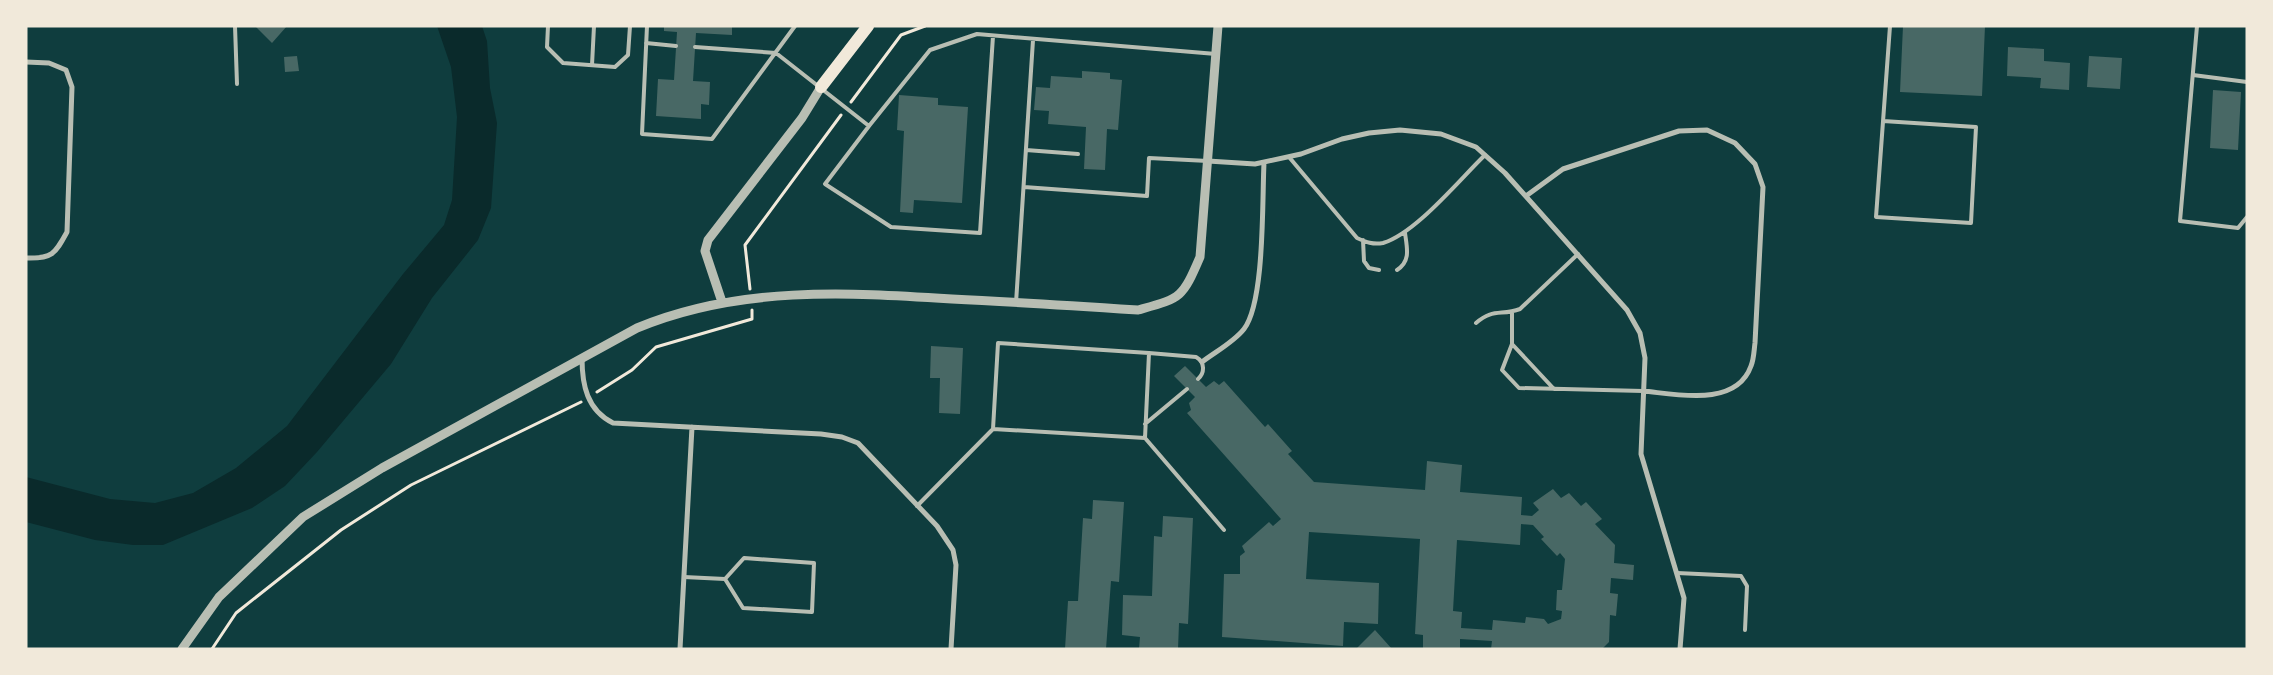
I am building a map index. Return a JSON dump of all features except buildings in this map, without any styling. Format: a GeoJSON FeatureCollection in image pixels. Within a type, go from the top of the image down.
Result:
{"type":"FeatureCollection","features":[{"type":"Feature","properties":{"kind":"main road"},"geometry":{"type":"LineString","coordinates":[[821,87],[868,26]]}},
{"type":"Feature","properties":{"kind":"street"},"geometry":{"type":"LineString","coordinates":[[182,649],[219,597],[303,517],[382,468],[637,328],[664,317],[722,302],[751,298],[848,292],[1138,310],[1175,299],[1190,282],[1200,257],[1218,26]]}},
{"type":"Feature","properties":{"kind":"street"},"geometry":{"type":"LineString","coordinates":[[26,62],[48,63],[66,70],[72,87],[67,232],[57,251],[44,259],[26,258]]}},
{"type":"Feature","properties":{"kind":"street"},"geometry":{"type":"LineString","coordinates":[[722,302],[706,250],[708,240],[802,118],[821,87]]}},
{"type":"Feature","properties":{"kind":"street"},"geometry":{"type":"LineString","coordinates":[[1208,161],[1264,163],[1289,157],[1342,139],[1400,130],[1441,134],[1476,147],[1505,173],[1627,310],[1640,333],[1645,358],[1641,454],[1684,598],[1680,649]]}},
{"type":"Feature","properties":{"kind":"street"},"geometry":{"type":"LineString","coordinates":[[1526,196],[1564,169],[1679,132],[1708,130],[1735,143],[1755,164],[1763,186],[1756,343],[1751,367],[1739,382],[1721,393],[1701,396],[1643,391]]}},
{"type":"Feature","properties":{"kind":"street"},"geometry":{"type":"LineString","coordinates":[[1202,362],[1243,330],[1253,314],[1258,280],[1264,163]]}},
{"type":"Feature","properties":{"kind":"street"},"geometry":{"type":"LineString","coordinates":[[582,358],[585,388],[594,408],[604,418],[623,425],[821,434],[851,439],[858,443],[937,526],[953,550],[956,565],[951,649]]}},
{"type":"Feature","properties":{"kind":"street"},"geometry":{"type":"LineString","coordinates":[[680,649],[692,427]]}},
{"type":"Feature","properties":{"kind":"lane"},"geometry":{"type":"LineString","coordinates":[[235,26],[237,84]]}},
{"type":"Feature","properties":{"kind":"lane"},"geometry":{"type":"LineString","coordinates":[[548,26],[547,47],[563,63],[615,67],[628,55],[630,26]]}},
{"type":"Feature","properties":{"kind":"lane"},"geometry":{"type":"LineString","coordinates":[[592,66],[594,26]]}},
{"type":"Feature","properties":{"kind":"lane"},"geometry":{"type":"LineString","coordinates":[[647,26],[642,134],[704,139],[712,139],[795,26]]}},
{"type":"Feature","properties":{"kind":"lane"},"geometry":{"type":"LineString","coordinates":[[1883,121],[1976,127],[1972,223],[1876,217],[1883,121],[1890,26]]}},
{"type":"Feature","properties":{"kind":"lane"},"geometry":{"type":"LineString","coordinates":[[2197,26],[2180,221],[2238,228],[2245,224],[2247,217]]}},
{"type":"Feature","properties":{"kind":"lane"},"geometry":{"type":"LineString","coordinates":[[993,36],[980,233],[892,227],[825,184],[930,50],[977,34],[1216,54]]}},
{"type":"Feature","properties":{"kind":"lane"},"geometry":{"type":"LineString","coordinates":[[1016,302],[1033,40]]}},
{"type":"Feature","properties":{"kind":"lane"},"geometry":{"type":"LineString","coordinates":[[646,44],[676,46]]}},
{"type":"Feature","properties":{"kind":"lane"},"geometry":{"type":"LineString","coordinates":[[695,47],[776,53],[869,126]]}},
{"type":"Feature","properties":{"kind":"lane"},"geometry":{"type":"LineString","coordinates":[[2193,75],[2247,82]]}},
{"type":"Feature","properties":{"kind":"lane"},"geometry":{"type":"LineString","coordinates":[[1026,150],[1078,154]]}},
{"type":"Feature","properties":{"kind":"lane"},"geometry":{"type":"LineString","coordinates":[[1289,157],[1357,238],[1369,243],[1381,243],[1405,233],[1485,155]]}},
{"type":"Feature","properties":{"kind":"lane"},"geometry":{"type":"LineString","coordinates":[[1024,188],[1147,196],[1149,158],[1208,161]]}},
{"type":"Feature","properties":{"kind":"lane"},"geometry":{"type":"LineString","coordinates":[[1396,270],[1404,266],[1408,255],[1405,233]]}},
{"type":"Feature","properties":{"kind":"lane"},"geometry":{"type":"LineString","coordinates":[[1362,240],[1364,261],[1369,268],[1379,270]]}},
{"type":"Feature","properties":{"kind":"lane"},"geometry":{"type":"LineString","coordinates":[[1476,323],[1485,315],[1512,312],[1520,309],[1578,254]]}},
{"type":"Feature","properties":{"kind":"lane"},"geometry":{"type":"LineString","coordinates":[[1512,312],[1512,344],[1502,370],[1519,388],[1643,391]]}},
{"type":"Feature","properties":{"kind":"lane"},"geometry":{"type":"LineString","coordinates":[[917,506],[993,429],[998,343],[1196,357],[1202,362],[1203,372],[1198,379]]}},
{"type":"Feature","properties":{"kind":"lane"},"geometry":{"type":"LineString","coordinates":[[1512,344],[1554,389]]}},
{"type":"Feature","properties":{"kind":"lane"},"geometry":{"type":"LineString","coordinates":[[1149,353],[1144,438],[1224,530]]}},
{"type":"Feature","properties":{"kind":"lane"},"geometry":{"type":"LineString","coordinates":[[1145,424],[1186,389]]}},
{"type":"Feature","properties":{"kind":"lane"},"geometry":{"type":"LineString","coordinates":[[993,429],[1144,438]]}},
{"type":"Feature","properties":{"kind":"lane"},"geometry":{"type":"LineString","coordinates":[[744,558],[814,563],[812,612],[743,608],[725,579],[744,558]]}},
{"type":"Feature","properties":{"kind":"lane"},"geometry":{"type":"LineString","coordinates":[[1677,574],[1741,576],[1747,586],[1745,630]]}},
{"type":"Feature","properties":{"kind":"lane"},"geometry":{"type":"LineString","coordinates":[[684,577],[725,579]]}},
{"type":"Feature","properties":{"kind":"water"},"geometry":{"type":"Polygon","coordinates":[[[437,26],[482,26],[487,41],[490,88],[497,123],[491,208],[478,240],[432,298],[391,364],[317,452],[285,486],[252,508],[163,545],[133,545],[95,540],[26,522],[26,477],[110,499],[155,503],[193,493],[236,468],[287,426],[403,274],[444,225],[452,200],[457,117],[451,67],[437,26]]]}}]}
